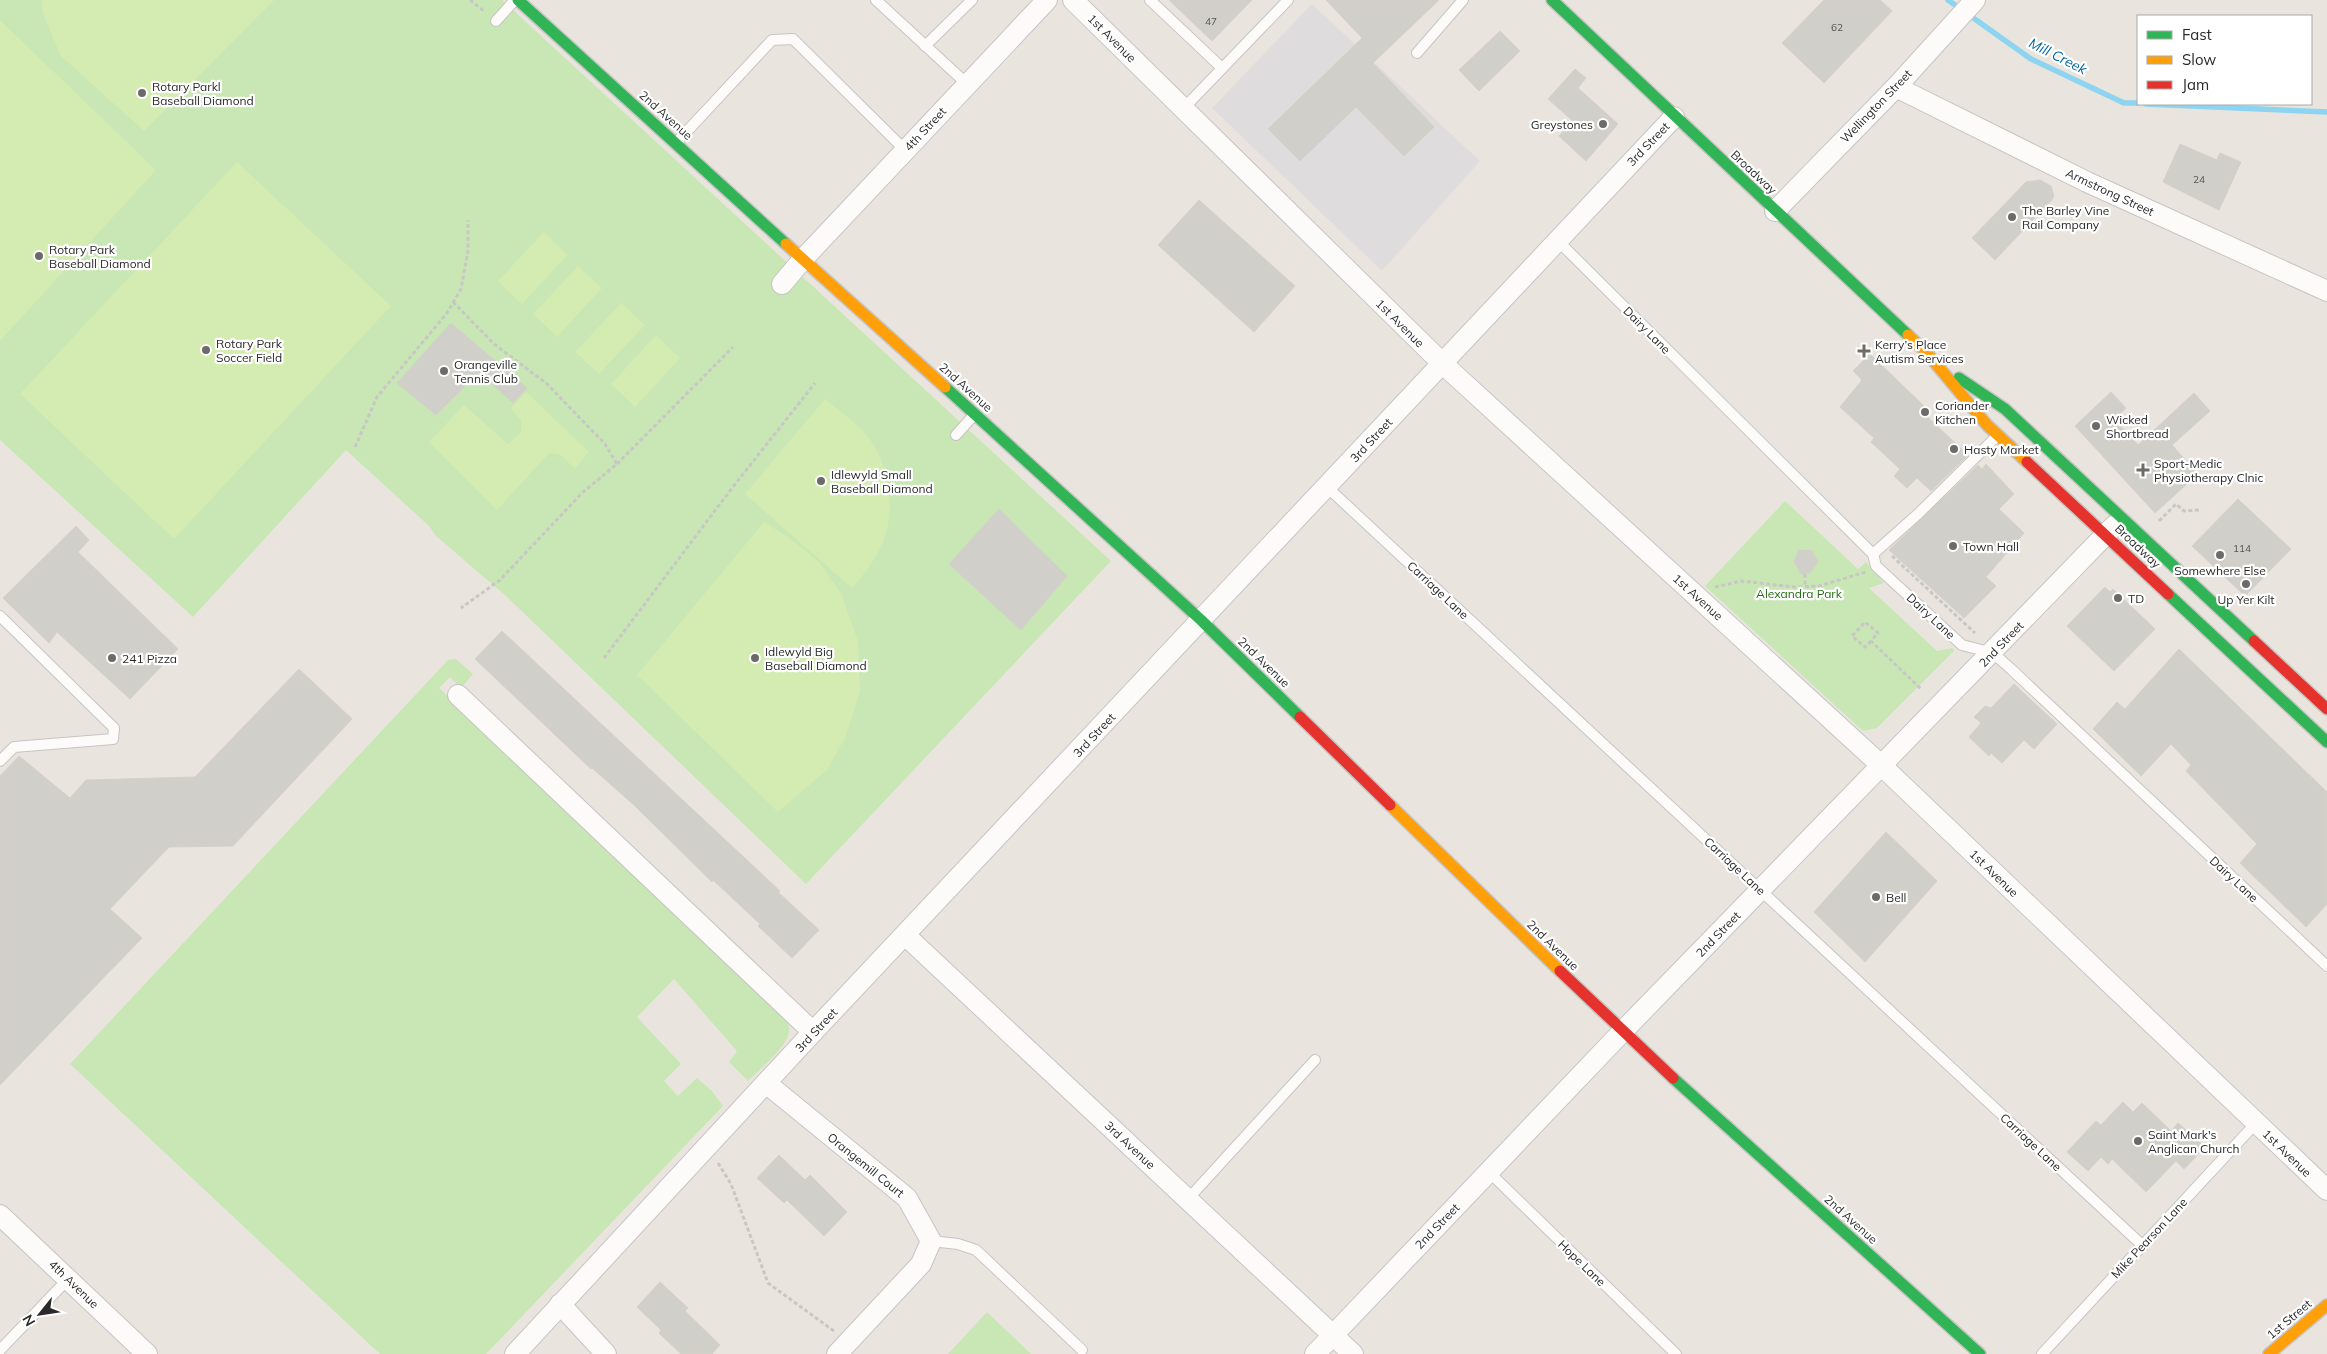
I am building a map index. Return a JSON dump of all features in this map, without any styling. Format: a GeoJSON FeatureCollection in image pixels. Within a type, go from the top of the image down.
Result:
{"type":"FeatureCollection","features":[{"type":"Feature","properties":{"kind":"street","name":"2nd Avenue"},"geometry":{"type":"LineString","coordinates":[[517,0],[804,258],[1201,620],[1622,1032],[1980,1354]]}},
{"type":"Feature","properties":{"kind":"street","name":"4th Street"},"geometry":{"type":"LineString","coordinates":[[782,284],[966,84],[1047,0]]}},
{"type":"Feature","properties":{"kind":"street","name":"1st Avenue"},"geometry":{"type":"LineString","coordinates":[[1073,0],[1443,364],[1882,766],[2327,1190]]}},
{"type":"Feature","properties":{"kind":"street","name":"Broadway"},"geometry":{"type":"LineString","coordinates":[[1552,0],[1937,364],[1987,425],[2327,742]]}},
{"type":"Feature","properties":{"kind":"street","name":"Wellington Street"},"geometry":{"type":"LineString","coordinates":[[1775,211],[1896,87],[1974,2]]}},
{"type":"Feature","properties":{"kind":"street","name":"Armstrong Street"},"geometry":{"type":"LineString","coordinates":[[1896,87],[2087,182],[2327,291]]}},
{"type":"Feature","properties":{"kind":"street","name":"3rd Street"},"geometry":{"type":"LineString","coordinates":[[516,1354],[560,1304],[766,1083],[1674,117]]}},
{"type":"Feature","properties":{"kind":"street","name":"Broadway"},"geometry":{"type":"LineString","coordinates":[[1937,364],[2005,409],[2123,516],[2327,709]]}},
{"type":"Feature","properties":{"kind":"street","name":"2nd Street"},"geometry":{"type":"LineString","coordinates":[[1316,1354],[1622,1032],[2107,535],[2123,516]]}},
{"type":"Feature","properties":{"kind":"street"},"geometry":{"type":"LineString","coordinates":[[458,696],[814,1032]]}},
{"type":"Feature","properties":{"kind":"street","name":"3rd Avenue"},"geometry":{"type":"LineString","coordinates":[[906,936],[1353,1354]]}},
{"type":"Feature","properties":{"kind":"street","name":"Orangemill Court"},"geometry":{"type":"LineString","coordinates":[[766,1083],[907,1198],[931,1241]]}},
{"type":"Feature","properties":{"kind":"street","name":"4th Avenue"},"geometry":{"type":"LineString","coordinates":[[0,1215],[69,1278],[147,1354]]}},
{"type":"Feature","properties":{"kind":"street"},"geometry":{"type":"LineString","coordinates":[[843,1348],[920,1264],[931,1241]]}},
{"type":"Feature","properties":{"kind":"street"},"geometry":{"type":"LineString","coordinates":[[560,1304],[606,1354]]}},
{"type":"Feature","properties":{"kind":"street","name":"1st Street"},"geometry":{"type":"LineString","coordinates":[[2269,1354],[2327,1305]]}},
{"type":"Feature","properties":{"kind":"lane"},"geometry":{"type":"LineString","coordinates":[[496,21],[517,0]]}},
{"type":"Feature","properties":{"kind":"lane"},"geometry":{"type":"LineString","coordinates":[[876,0],[966,84]]}},
{"type":"Feature","properties":{"kind":"lane"},"geometry":{"type":"LineString","coordinates":[[925,46],[972,0]]}},
{"type":"Feature","properties":{"kind":"lane"},"geometry":{"type":"LineString","coordinates":[[1150,0],[1222,68]]}},
{"type":"Feature","properties":{"kind":"lane"},"geometry":{"type":"LineString","coordinates":[[1183,109],[1288,0]]}},
{"type":"Feature","properties":{"kind":"lane"},"geometry":{"type":"LineString","coordinates":[[1417,53],[1463,0]]}},
{"type":"Feature","properties":{"kind":"lane"},"geometry":{"type":"LineString","coordinates":[[676,143],[772,40],[793,39],[905,150]]}},
{"type":"Feature","properties":{"kind":"lane","name":"Dairy Lane"},"geometry":{"type":"LineString","coordinates":[[1557,240],[1873,554]]}},
{"type":"Feature","properties":{"kind":"lane"},"geometry":{"type":"LineString","coordinates":[[956,435],[975,414]]}},
{"type":"Feature","properties":{"kind":"lane"},"geometry":{"type":"LineString","coordinates":[[1876,566],[1873,554],[1918,514],[1998,435]]}},
{"type":"Feature","properties":{"kind":"lane","name":"Carriage Lane"},"geometry":{"type":"LineString","coordinates":[[1327,487],[2142,1246]]}},
{"type":"Feature","properties":{"kind":"lane","name":"Dairy Lane"},"geometry":{"type":"LineString","coordinates":[[1876,566],[1962,645],[1992,653],[2327,966]]}},
{"type":"Feature","properties":{"kind":"lane"},"geometry":{"type":"LineString","coordinates":[[0,616],[114,728],[113,739],[14,747],[0,761]]}},
{"type":"Feature","properties":{"kind":"lane"},"geometry":{"type":"LineString","coordinates":[[1188,1199],[1314,1060]]}},
{"type":"Feature","properties":{"kind":"lane","name":"Mike Pearson Lane"},"geometry":{"type":"LineString","coordinates":[[2042,1354],[2256,1123]]}},
{"type":"Feature","properties":{"kind":"lane","name":"Hope Lane"},"geometry":{"type":"LineString","coordinates":[[1488,1172],[1676,1354]]}},
{"type":"Feature","properties":{"kind":"lane"},"geometry":{"type":"LineString","coordinates":[[931,1241],[958,1244],[976,1250],[1082,1350]]}},
{"type":"Feature","properties":{"kind":"lane"},"geometry":{"type":"LineString","coordinates":[[0,1350],[69,1278]]}},
{"type":"Feature","properties":{"kind":"lane"},"geometry":{"type":"LineString","coordinates":[[1961,1354],[1970,1345]]}},
{"type":"Feature","properties":{"kind":"path"},"geometry":{"type":"LineString","coordinates":[[470,0],[496,21]]}},
{"type":"Feature","properties":{"kind":"path"},"geometry":{"type":"LineString","coordinates":[[355,447],[377,397],[447,313],[461,289],[468,251],[468,220]]}},
{"type":"Feature","properties":{"kind":"path"},"geometry":{"type":"LineString","coordinates":[[453,302],[494,344],[546,383],[605,444],[617,464]]}},
{"type":"Feature","properties":{"kind":"path"},"geometry":{"type":"LineString","coordinates":[[461,608],[500,580],[583,492],[617,464],[733,347]]}},
{"type":"Feature","properties":{"kind":"path"},"geometry":{"type":"LineString","coordinates":[[604,658],[729,492],[815,383]]}},
{"type":"Feature","properties":{"kind":"path"},"geometry":{"type":"LineString","coordinates":[[1700,600],[1708,588],[1741,581],[1795,587],[1818,586],[1845,579],[1862,574],[1876,566],[1886,551],[1979,637]]}},
{"type":"Feature","properties":{"kind":"path"},"geometry":{"type":"LineString","coordinates":[[1805,574],[1805,586]]}},
{"type":"Feature","properties":{"kind":"path"},"geometry":{"type":"LineString","coordinates":[[1865,622],[1878,634],[1871,641],[1865,647],[1852,636],[1865,622]]}},
{"type":"Feature","properties":{"kind":"path"},"geometry":{"type":"LineString","coordinates":[[1871,641],[1921,689]]}},
{"type":"Feature","properties":{"kind":"path"},"geometry":{"type":"LineString","coordinates":[[706,1148],[720,1165],[731,1184],[768,1283],[782,1291],[843,1348]]}},
{"type":"Feature","properties":{"kind":"shaded area"},"geometry":{"type":"Polygon","coordinates":[[[1312,4],[1480,161],[1382,271],[1212,108],[1312,4]]]}},
{"type":"Feature","properties":{"kind":"green space"},"geometry":{"type":"Polygon","coordinates":[[[0,0],[502,0],[1111,561],[806,884],[507,597],[436,536],[429,526],[346,450],[193,617],[0,440],[0,0]]]}},
{"type":"Feature","properties":{"kind":"green space","name":"Rotary Parkl Baseball Diamond"},"geometry":{"type":"Polygon","coordinates":[[[41,0],[274,0],[144,131],[60,55],[43,13],[41,0]]]}},
{"type":"Feature","properties":{"kind":"green space","name":"Rotary Park Baseball Diamond"},"geometry":{"type":"Polygon","coordinates":[[[0,20],[156,170],[0,341],[0,20]]]}},
{"type":"Feature","properties":{"kind":"green space","name":"Rotary Park Soccer Field"},"geometry":{"type":"Polygon","coordinates":[[[237,162],[391,306],[174,539],[20,394],[237,162]]]}},
{"type":"Feature","properties":{"kind":"green space"},"geometry":{"type":"Polygon","coordinates":[[[544,232],[567,255],[522,304],[498,281],[544,232]]]}},
{"type":"Feature","properties":{"kind":"green space"},"geometry":{"type":"Polygon","coordinates":[[[578,266],[602,288],[557,337],[533,314],[578,266]]]}},
{"type":"Feature","properties":{"kind":"green space"},"geometry":{"type":"Polygon","coordinates":[[[621,303],[645,325],[599,374],[575,352],[621,303]]]}},
{"type":"Feature","properties":{"kind":"green space"},"geometry":{"type":"Polygon","coordinates":[[[656,335],[680,358],[635,407],[611,384],[656,335]]]}},
{"type":"Feature","properties":{"kind":"green space"},"geometry":{"type":"Polygon","coordinates":[[[526,392],[589,452],[575,469],[561,455],[549,453],[497,510],[429,442],[464,405],[508,444],[521,432],[521,421],[511,408],[526,392]]]}},
{"type":"Feature","properties":{"kind":"green space","name":"Idlewyld Small Baseball Diamond"},"geometry":{"type":"Polygon","coordinates":[[[825,399],[855,424],[871,441],[882,461],[890,497],[889,522],[880,548],[852,588],[745,494],[825,399]]]}},
{"type":"Feature","properties":{"kind":"green space","name":"Alexandra Park"},"geometry":{"type":"Polygon","coordinates":[[[1785,501],[1858,569],[1866,562],[1884,583],[1869,588],[1937,651],[1953,648],[1954,651],[1877,728],[1863,731],[1705,586],[1785,501]]]}},
{"type":"Feature","properties":{"kind":"green space","name":"Idlewyld Big Baseball Diamond"},"geometry":{"type":"Polygon","coordinates":[[[764,522],[788,537],[819,562],[841,593],[858,641],[860,691],[846,736],[827,770],[778,812],[637,675],[764,522]]]}},
{"type":"Feature","properties":{"kind":"green space"},"geometry":{"type":"Polygon","coordinates":[[[456,659],[473,674],[461,688],[450,677],[439,688],[782,1014],[788,1025],[789,1032],[784,1044],[748,1081],[729,1062],[737,1051],[674,979],[637,1017],[681,1064],[664,1081],[678,1096],[697,1078],[712,1091],[723,1106],[486,1354],[380,1354],[70,1064],[448,660],[456,659]]]}},
{"type":"Feature","properties":{"kind":"green space"},"geometry":{"type":"Polygon","coordinates":[[[987,1312],[1031,1354],[948,1354],[987,1312]]]}},
{"type":"Feature","properties":{"kind":"building"},"geometry":{"type":"Polygon","coordinates":[[[1169,0],[1252,0],[1212,41],[1169,0]]]}},
{"type":"Feature","properties":{"kind":"building"},"geometry":{"type":"Polygon","coordinates":[[[1326,0],[1439,0],[1373,63],[1434,127],[1404,156],[1356,107],[1300,161],[1268,129],[1362,38],[1326,0]]]}},
{"type":"Feature","properties":{"kind":"building"},"geometry":{"type":"Polygon","coordinates":[[[1824,0],[1880,0],[1892,11],[1824,83],[1782,43],[1824,0]]]}},
{"type":"Feature","properties":{"kind":"building"},"geometry":{"type":"Polygon","coordinates":[[[1500,31],[1520,51],[1479,91],[1459,70],[1500,31]]]}},
{"type":"Feature","properties":{"kind":"building"},"geometry":{"type":"Polygon","coordinates":[[[1575,69],[1586,78],[1578,88],[1618,124],[1586,161],[1559,136],[1573,121],[1548,99],[1575,69]]]}},
{"type":"Feature","properties":{"kind":"building"},"geometry":{"type":"Polygon","coordinates":[[[2180,144],[2217,160],[2220,153],[2241,162],[2219,210],[2163,182],[2180,144]]]}},
{"type":"Feature","properties":{"kind":"building"},"geometry":{"type":"Polygon","coordinates":[[[2040,180],[2051,186],[2054,196],[2052,200],[1995,260],[1972,238],[2026,182],[2040,180]]]}},
{"type":"Feature","properties":{"kind":"building"},"geometry":{"type":"Polygon","coordinates":[[[1199,200],[1295,286],[1254,332],[1158,245],[1199,200]]]}},
{"type":"Feature","properties":{"kind":"building","name":"Orangeville Tennis Club"},"geometry":{"type":"Polygon","coordinates":[[[451,323],[527,388],[513,403],[479,372],[436,415],[397,383],[451,323]]]}},
{"type":"Feature","properties":{"kind":"building"},"geometry":{"type":"Polygon","coordinates":[[[1870,354],[1924,406],[1920,410],[1968,455],[1931,491],[1917,478],[1907,488],[1894,476],[1900,469],[1871,442],[1874,438],[1840,407],[1862,380],[1853,371],[1870,354]]]}},
{"type":"Feature","properties":{"kind":"building"},"geometry":{"type":"Polygon","coordinates":[[[2111,392],[2126,408],[2114,419],[2138,445],[2194,393],[2210,411],[2172,445],[2198,474],[2155,513],[2075,426],[2111,392]]]}},
{"type":"Feature","properties":{"kind":"building","name":"Town Hall"},"geometry":{"type":"Polygon","coordinates":[[[1986,464],[2014,494],[1999,509],[2024,533],[1986,577],[1996,586],[1964,618],[1889,550],[1978,465],[1982,469],[1986,464]]]}},
{"type":"Feature","properties":{"kind":"building"},"geometry":{"type":"Polygon","coordinates":[[[2238,499],[2291,549],[2245,596],[2192,546],[2238,499]]]}},
{"type":"Feature","properties":{"kind":"building"},"geometry":{"type":"Polygon","coordinates":[[[999,509],[1067,576],[1021,630],[949,564],[999,509]]]}},
{"type":"Feature","properties":{"kind":"building"},"geometry":{"type":"Polygon","coordinates":[[[76,526],[89,540],[78,552],[178,649],[130,699],[57,632],[49,643],[3,598],[76,526]]]}},
{"type":"Feature","properties":{"kind":"building"},"geometry":{"type":"Polygon","coordinates":[[[1799,550],[1811,550],[1818,561],[1810,573],[1801,574],[1794,561],[1799,550]]]}},
{"type":"Feature","properties":{"kind":"building"},"geometry":{"type":"Polygon","coordinates":[[[2105,587],[2110,592],[2113,589],[2155,629],[2114,671],[2067,626],[2105,587]]]}},
{"type":"Feature","properties":{"kind":"building"},"geometry":{"type":"Polygon","coordinates":[[[502,631],[780,891],[778,892],[819,930],[792,958],[758,926],[760,924],[713,880],[712,882],[633,804],[591,769],[475,659],[502,631]]]}},
{"type":"Feature","properties":{"kind":"building"},"geometry":{"type":"Polygon","coordinates":[[[2179,649],[2327,792],[2327,904],[2306,927],[2240,863],[2257,844],[2186,771],[2191,765],[2171,744],[2141,776],[2093,729],[2117,702],[2125,709],[2179,649]]]}},
{"type":"Feature","properties":{"kind":"building"},"geometry":{"type":"Polygon","coordinates":[[[299,669],[352,719],[233,846],[169,847],[110,909],[142,938],[0,1085],[0,776],[19,756],[70,798],[86,780],[195,777],[299,669]]]}},
{"type":"Feature","properties":{"kind":"building"},"geometry":{"type":"Polygon","coordinates":[[[2014,684],[2057,724],[2034,749],[2024,740],[2002,763],[1991,753],[1989,756],[1969,737],[1981,723],[1974,717],[1985,706],[1991,708],[2014,684]]]}},
{"type":"Feature","properties":{"kind":"building","name":"Bell"},"geometry":{"type":"Polygon","coordinates":[[[1886,832],[1937,881],[1865,962],[1814,912],[1886,832]]]}},
{"type":"Feature","properties":{"kind":"building","name":"Saint Mark's Anglican Church"},"geometry":{"type":"Polygon","coordinates":[[[2123,1102],[2133,1112],[2142,1103],[2171,1131],[2178,1123],[2205,1147],[2184,1169],[2176,1161],[2146,1192],[2112,1159],[2108,1164],[2101,1157],[2088,1171],[2067,1152],[2096,1121],[2101,1125],[2123,1102]]]}},
{"type":"Feature","properties":{"kind":"building"},"geometry":{"type":"Polygon","coordinates":[[[779,1155],[805,1180],[810,1175],[847,1212],[824,1236],[787,1200],[784,1203],[757,1178],[779,1155]]]}},
{"type":"Feature","properties":{"kind":"building"},"geometry":{"type":"Polygon","coordinates":[[[660,1282],[688,1308],[685,1311],[720,1345],[712,1354],[681,1354],[659,1333],[661,1330],[637,1307],[660,1282]]]}},
{"type":"Feature","properties":{"kind":"waterway","name":"Mill Creek"},"geometry":{"type":"LineString","coordinates":[[1948,0],[2031,59],[2124,103],[2137,103]]}},
{"type":"Feature","properties":{"kind":"waterway","name":"Mill Creek"},"geometry":{"type":"LineString","coordinates":[[2169,105],[2327,112]]}},
{"type":"Feature","properties":{"kind":"traffic: fast"},"geometry":{"type":"LineString","coordinates":[[518,0],[786,244]]}},
{"type":"Feature","properties":{"kind":"traffic: fast"},"geometry":{"type":"LineString","coordinates":[[1552,0],[1908,335]]}},
{"type":"Feature","properties":{"kind":"traffic: fast"},"geometry":{"type":"LineString","coordinates":[[1959,378],[2005,409],[2254,641]]}},
{"type":"Feature","properties":{"kind":"traffic: fast"},"geometry":{"type":"LineString","coordinates":[[945,387],[1201,620],[1300,717]]}},
{"type":"Feature","properties":{"kind":"traffic: fast"},"geometry":{"type":"LineString","coordinates":[[2168,594],[2327,742]]}},
{"type":"Feature","properties":{"kind":"traffic: fast"},"geometry":{"type":"LineString","coordinates":[[1673,1078],[1980,1354]]}},
{"type":"Feature","properties":{"kind":"traffic: slow"},"geometry":{"type":"LineString","coordinates":[[786,244],[945,387]]}},
{"type":"Feature","properties":{"kind":"traffic: slow"},"geometry":{"type":"LineString","coordinates":[[1908,335],[1926,352],[1987,425],[2027,462]]}},
{"type":"Feature","properties":{"kind":"traffic: slow"},"geometry":{"type":"LineString","coordinates":[[1390,805],[1560,971]]}},
{"type":"Feature","properties":{"kind":"traffic: slow"},"geometry":{"type":"LineString","coordinates":[[2269,1354],[2327,1305]]}},
{"type":"Feature","properties":{"kind":"traffic: jam"},"geometry":{"type":"LineString","coordinates":[[2027,462],[2168,594]]}},
{"type":"Feature","properties":{"kind":"traffic: jam"},"geometry":{"type":"LineString","coordinates":[[2254,641],[2327,709]]}},
{"type":"Feature","properties":{"kind":"traffic: jam"},"geometry":{"type":"LineString","coordinates":[[1300,717],[1390,805]]}},
{"type":"Feature","properties":{"kind":"traffic: jam"},"geometry":{"type":"LineString","coordinates":[[1560,971],[1673,1078]]}},
{"type":"Feature","properties":{"kind":"place","name":"Rotary Parkl Baseball Diamond"},"geometry":{"type":"Point","coordinates":[142,93]}},
{"type":"Feature","properties":{"kind":"place","name":"Greystones"},"geometry":{"type":"Point","coordinates":[1603,124]}},
{"type":"Feature","properties":{"kind":"place","name":"The Barley Vine Rail Company"},"geometry":{"type":"Point","coordinates":[2012,217]}},
{"type":"Feature","properties":{"kind":"place","name":"Rotary Park Baseball Diamond"},"geometry":{"type":"Point","coordinates":[39,256]}},
{"type":"Feature","properties":{"kind":"place","name":"Rotary Park Soccer Field"},"geometry":{"type":"Point","coordinates":[206,350]}},
{"type":"Feature","properties":{"kind":"place","name":"Kerry’s Place Autism Services"},"geometry":{"type":"Point","coordinates":[1864,351]}},
{"type":"Feature","properties":{"kind":"place","name":"Orangeville Tennis Club"},"geometry":{"type":"Point","coordinates":[444,371]}},
{"type":"Feature","properties":{"kind":"place","name":"Coriander Kitchen"},"geometry":{"type":"Point","coordinates":[1925,412]}},
{"type":"Feature","properties":{"kind":"place","name":"Wicked Shortbread"},"geometry":{"type":"Point","coordinates":[2096,426]}},
{"type":"Feature","properties":{"kind":"place","name":"Hasty Market"},"geometry":{"type":"Point","coordinates":[1954,449]}},
{"type":"Feature","properties":{"kind":"place","name":"Sport-Medic Physiotherapy Clnic"},"geometry":{"type":"Point","coordinates":[2143,470]}},
{"type":"Feature","properties":{"kind":"place","name":"Idlewyld Small Baseball Diamond"},"geometry":{"type":"Point","coordinates":[821,481]}},
{"type":"Feature","properties":{"kind":"place","name":"Town Hall"},"geometry":{"type":"Point","coordinates":[1953,546]}},
{"type":"Feature","properties":{"kind":"place","name":"Somewhere Else"},"geometry":{"type":"Point","coordinates":[2220,555]}},
{"type":"Feature","properties":{"kind":"place","name":"Up Yer Kilt"},"geometry":{"type":"Point","coordinates":[2246,584]}},
{"type":"Feature","properties":{"kind":"place","name":"TD"},"geometry":{"type":"Point","coordinates":[2118,598]}},
{"type":"Feature","properties":{"kind":"place","name":"241 Pizza"},"geometry":{"type":"Point","coordinates":[112,658]}},
{"type":"Feature","properties":{"kind":"place","name":"Idlewyld Big Baseball Diamond"},"geometry":{"type":"Point","coordinates":[755,658]}},
{"type":"Feature","properties":{"kind":"place","name":"Bell"},"geometry":{"type":"Point","coordinates":[1876,897]}},
{"type":"Feature","properties":{"kind":"place","name":"Saint Mark's Anglican Church"},"geometry":{"type":"Point","coordinates":[2138,1141]}}]}
